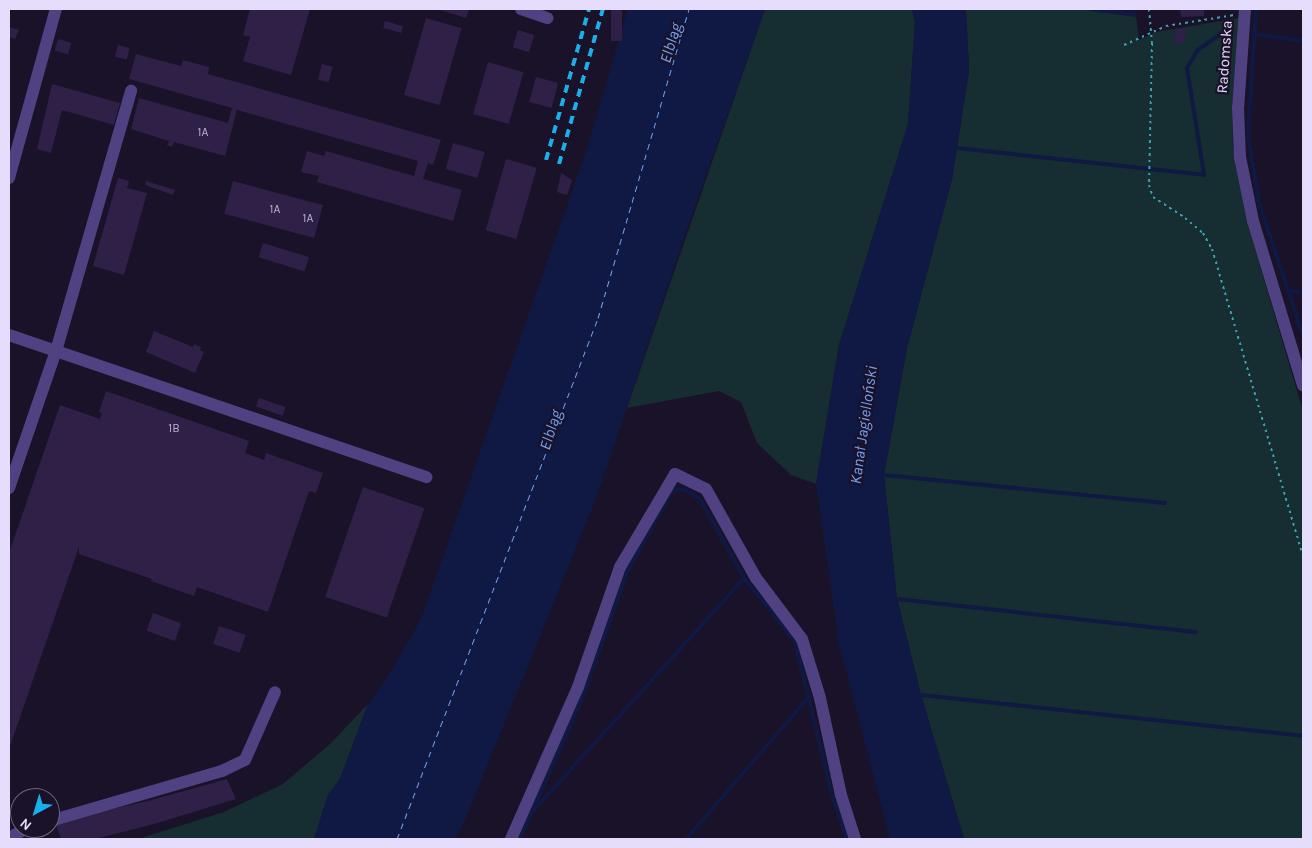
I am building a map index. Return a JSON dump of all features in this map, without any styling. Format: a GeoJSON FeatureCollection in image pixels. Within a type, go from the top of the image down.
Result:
{"type":"FeatureCollection","features":[{"type":"Feature","properties":{"kind":"street"},"geometry":{"type":"LineString","coordinates":[[9,178],[56,9]]}},
{"type":"Feature","properties":{"kind":"street"},"geometry":{"type":"LineString","coordinates":[[521,9],[546,18]]}},
{"type":"Feature","properties":{"kind":"street","name":"Radomska"},"geometry":{"type":"LineString","coordinates":[[1244,11],[1238,108],[1240,157],[1253,221],[1303,386]]}},
{"type":"Feature","properties":{"kind":"street"},"geometry":{"type":"LineString","coordinates":[[9,488],[56,351],[131,90]]}},
{"type":"Feature","properties":{"kind":"street"},"geometry":{"type":"LineString","coordinates":[[9,335],[427,477]]}},
{"type":"Feature","properties":{"kind":"street"},"geometry":{"type":"LineString","coordinates":[[511,839],[578,687],[620,567],[675,474],[706,489],[756,578],[802,639],[820,698],[841,795],[855,839]]}},
{"type":"Feature","properties":{"kind":"street"},"geometry":{"type":"LineString","coordinates":[[60,818],[222,771],[245,760],[275,692]]}},
{"type":"Feature","properties":{"kind":"path"},"geometry":{"type":"LineString","coordinates":[[1149,9],[1152,31],[1149,176],[1153,197],[1185,218],[1203,233],[1212,249],[1303,556]]}},
{"type":"Feature","properties":{"kind":"path"},"geometry":{"type":"LineString","coordinates":[[1124,45],[1166,26],[1244,11]]}},
{"type":"Feature","properties":{"kind":"green space"},"geometry":{"type":"Polygon","coordinates":[[[765,9],[912,9],[915,22],[908,124],[839,345],[816,484],[791,475],[757,443],[741,402],[719,391],[627,408],[765,9]]]}},
{"type":"Feature","properties":{"kind":"green space"},"geometry":{"type":"Polygon","coordinates":[[[966,9],[1091,9],[1136,15],[1139,40],[1156,32],[1239,18],[1232,108],[1233,147],[1247,222],[1303,411],[1303,839],[964,839],[921,695],[897,599],[884,475],[907,348],[952,179],[969,71],[966,9]]]}},
{"type":"Feature","properties":{"kind":"green space"},"geometry":{"type":"Polygon","coordinates":[[[368,704],[340,779],[328,795],[314,839],[138,839],[224,812],[283,784],[330,744],[368,704]]]}},
{"type":"Feature","properties":{"kind":"water","name":"Elbląg"},"geometry":{"type":"Polygon","coordinates":[[[628,9],[765,9],[686,232],[597,496],[463,825],[455,839],[314,839],[328,795],[340,779],[368,704],[386,680],[421,619],[587,149],[628,9]]]}},
{"type":"Feature","properties":{"kind":"water","name":"Kanał Jagielloński"},"geometry":{"type":"Polygon","coordinates":[[[912,9],[966,9],[969,71],[952,179],[907,348],[884,475],[897,599],[921,695],[964,839],[890,839],[839,644],[816,484],[839,345],[908,124],[915,22],[912,9]]]}},
{"type":"Feature","properties":{"kind":"building"},"geometry":{"type":"Polygon","coordinates":[[[250,9],[310,9],[291,75],[243,61],[250,37],[243,35],[250,9]]]}},
{"type":"Feature","properties":{"kind":"building"},"geometry":{"type":"Polygon","coordinates":[[[437,9],[469,9],[466,18],[437,9]]]}},
{"type":"Feature","properties":{"kind":"building"},"geometry":{"type":"Polygon","coordinates":[[[611,9],[622,9],[622,41],[611,41],[611,9]]]}},
{"type":"Feature","properties":{"kind":"building"},"geometry":{"type":"Polygon","coordinates":[[[1180,9],[1204,9],[1204,16],[1181,17],[1180,9]]]}},
{"type":"Feature","properties":{"kind":"building"},"geometry":{"type":"Polygon","coordinates":[[[426,18],[462,28],[440,105],[404,95],[426,18]]]}},
{"type":"Feature","properties":{"kind":"building"},"geometry":{"type":"Polygon","coordinates":[[[385,21],[403,26],[401,33],[383,28],[385,21]]]}},
{"type":"Feature","properties":{"kind":"building"},"geometry":{"type":"Polygon","coordinates":[[[9,27],[19,30],[15,39],[9,37],[9,27]]]}},
{"type":"Feature","properties":{"kind":"building"},"geometry":{"type":"Polygon","coordinates":[[[1177,28],[1187,31],[1183,44],[1173,43],[1177,28]]]}},
{"type":"Feature","properties":{"kind":"building"},"geometry":{"type":"Polygon","coordinates":[[[518,30],[534,35],[529,52],[513,47],[518,30]]]}},
{"type":"Feature","properties":{"kind":"building"},"geometry":{"type":"Polygon","coordinates":[[[58,39],[71,43],[68,55],[54,50],[58,39]]]}},
{"type":"Feature","properties":{"kind":"building"},"geometry":{"type":"Polygon","coordinates":[[[118,45],[130,48],[127,60],[115,57],[118,45]]]}},
{"type":"Feature","properties":{"kind":"building"},"geometry":{"type":"Polygon","coordinates":[[[136,54],[181,66],[183,60],[209,67],[208,74],[441,140],[433,165],[428,163],[423,179],[462,190],[453,221],[317,182],[319,176],[301,172],[307,151],[324,156],[326,151],[414,176],[418,161],[237,110],[225,156],[174,142],[172,147],[167,145],[169,141],[131,129],[139,98],[228,123],[232,108],[129,79],[136,54]]]}},
{"type":"Feature","properties":{"kind":"building"},"geometry":{"type":"Polygon","coordinates":[[[488,62],[524,72],[509,124],[473,114],[488,62]]]}},
{"type":"Feature","properties":{"kind":"building"},"geometry":{"type":"Polygon","coordinates":[[[322,64],[333,67],[328,82],[318,79],[322,64]]]}},
{"type":"Feature","properties":{"kind":"building"},"geometry":{"type":"Polygon","coordinates":[[[536,77],[558,83],[551,108],[529,102],[536,77]]]}},
{"type":"Feature","properties":{"kind":"building"},"geometry":{"type":"Polygon","coordinates":[[[52,84],[120,103],[114,125],[62,110],[51,153],[37,149],[52,84]]]}},
{"type":"Feature","properties":{"kind":"building"},"geometry":{"type":"Polygon","coordinates":[[[453,143],[485,152],[477,178],[446,169],[453,143]]]}},
{"type":"Feature","properties":{"kind":"building"},"geometry":{"type":"Polygon","coordinates":[[[506,159],[537,168],[516,239],[486,230],[506,159]]]}},
{"type":"Feature","properties":{"kind":"building"},"geometry":{"type":"Polygon","coordinates":[[[561,173],[572,180],[567,195],[557,192],[561,173]]]}},
{"type":"Feature","properties":{"kind":"building"},"geometry":{"type":"Polygon","coordinates":[[[118,178],[129,181],[127,188],[147,193],[124,275],[93,266],[118,178]]]}},
{"type":"Feature","properties":{"kind":"building"},"geometry":{"type":"Polygon","coordinates":[[[146,181],[175,190],[173,195],[145,185],[146,181]]]}},
{"type":"Feature","properties":{"kind":"building"},"geometry":{"type":"Polygon","coordinates":[[[233,181],[323,205],[314,238],[224,214],[233,181]]]}},
{"type":"Feature","properties":{"kind":"building"},"geometry":{"type":"Polygon","coordinates":[[[263,243],[309,257],[305,271],[259,257],[263,243]]]}},
{"type":"Feature","properties":{"kind":"building"},"geometry":{"type":"Polygon","coordinates":[[[154,331],[193,347],[194,344],[201,347],[200,350],[204,352],[195,373],[146,352],[154,331]]]}},
{"type":"Feature","properties":{"kind":"building"},"geometry":{"type":"Polygon","coordinates":[[[106,391],[249,441],[245,453],[264,460],[266,453],[323,473],[316,493],[309,491],[268,612],[197,587],[194,596],[151,581],[152,579],[79,554],[79,547],[9,749],[9,553],[60,405],[100,419],[102,413],[99,412],[106,391]]]}},
{"type":"Feature","properties":{"kind":"building"},"geometry":{"type":"Polygon","coordinates":[[[259,398],[285,407],[283,416],[256,407],[259,398]]]}},
{"type":"Feature","properties":{"kind":"building"},"geometry":{"type":"Polygon","coordinates":[[[363,487],[424,508],[387,618],[325,597],[363,487]]]}},
{"type":"Feature","properties":{"kind":"building"},"geometry":{"type":"Polygon","coordinates":[[[153,613],[181,623],[175,641],[147,631],[153,613]]]}},
{"type":"Feature","properties":{"kind":"building"},"geometry":{"type":"Polygon","coordinates":[[[219,626],[246,635],[240,653],[213,644],[219,626]]]}},
{"type":"Feature","properties":{"kind":"building"},"geometry":{"type":"Polygon","coordinates":[[[227,779],[236,799],[154,824],[95,839],[61,839],[60,821],[148,801],[227,779]]]}},
{"type":"Feature","properties":{"kind":"waterway"},"geometry":{"type":"LineString","coordinates":[[1091,9],[1136,15]]}},
{"type":"Feature","properties":{"kind":"waterway"},"geometry":{"type":"LineString","coordinates":[[1256,9],[1248,135],[1259,203],[1303,335]]}},
{"type":"Feature","properties":{"kind":"waterway"},"geometry":{"type":"LineString","coordinates":[[957,148],[1204,175],[1187,68],[1198,50],[1227,30]]}},
{"type":"Feature","properties":{"kind":"waterway"},"geometry":{"type":"LineString","coordinates":[[1254,34],[1303,41]]}},
{"type":"Feature","properties":{"kind":"waterway"},"geometry":{"type":"LineString","coordinates":[[1290,291],[1303,292]]}},
{"type":"Feature","properties":{"kind":"waterway"},"geometry":{"type":"LineString","coordinates":[[884,475],[1165,503]]}},
{"type":"Feature","properties":{"kind":"waterway"},"geometry":{"type":"LineString","coordinates":[[520,839],[583,696],[628,570],[673,489],[686,490],[700,499],[744,578],[795,642],[832,795],[847,839]]}},
{"type":"Feature","properties":{"kind":"waterway"},"geometry":{"type":"LineString","coordinates":[[534,810],[744,578]]}},
{"type":"Feature","properties":{"kind":"waterway"},"geometry":{"type":"LineString","coordinates":[[897,599],[1195,632]]}},
{"type":"Feature","properties":{"kind":"waterway"},"geometry":{"type":"LineString","coordinates":[[921,695],[1303,736]]}},
{"type":"Feature","properties":{"kind":"waterway"},"geometry":{"type":"LineString","coordinates":[[686,839],[810,696]]}},
{"type":"Feature","properties":{"kind":"ferry route"},"geometry":{"type":"LineString","coordinates":[[397,839],[598,318],[689,9]]}},
{"type":"Feature","properties":{"kind":"railway"},"geometry":{"type":"LineString","coordinates":[[546,160],[589,9]]}},
{"type":"Feature","properties":{"kind":"railway"},"geometry":{"type":"LineString","coordinates":[[559,164],[603,9]]}}]}
